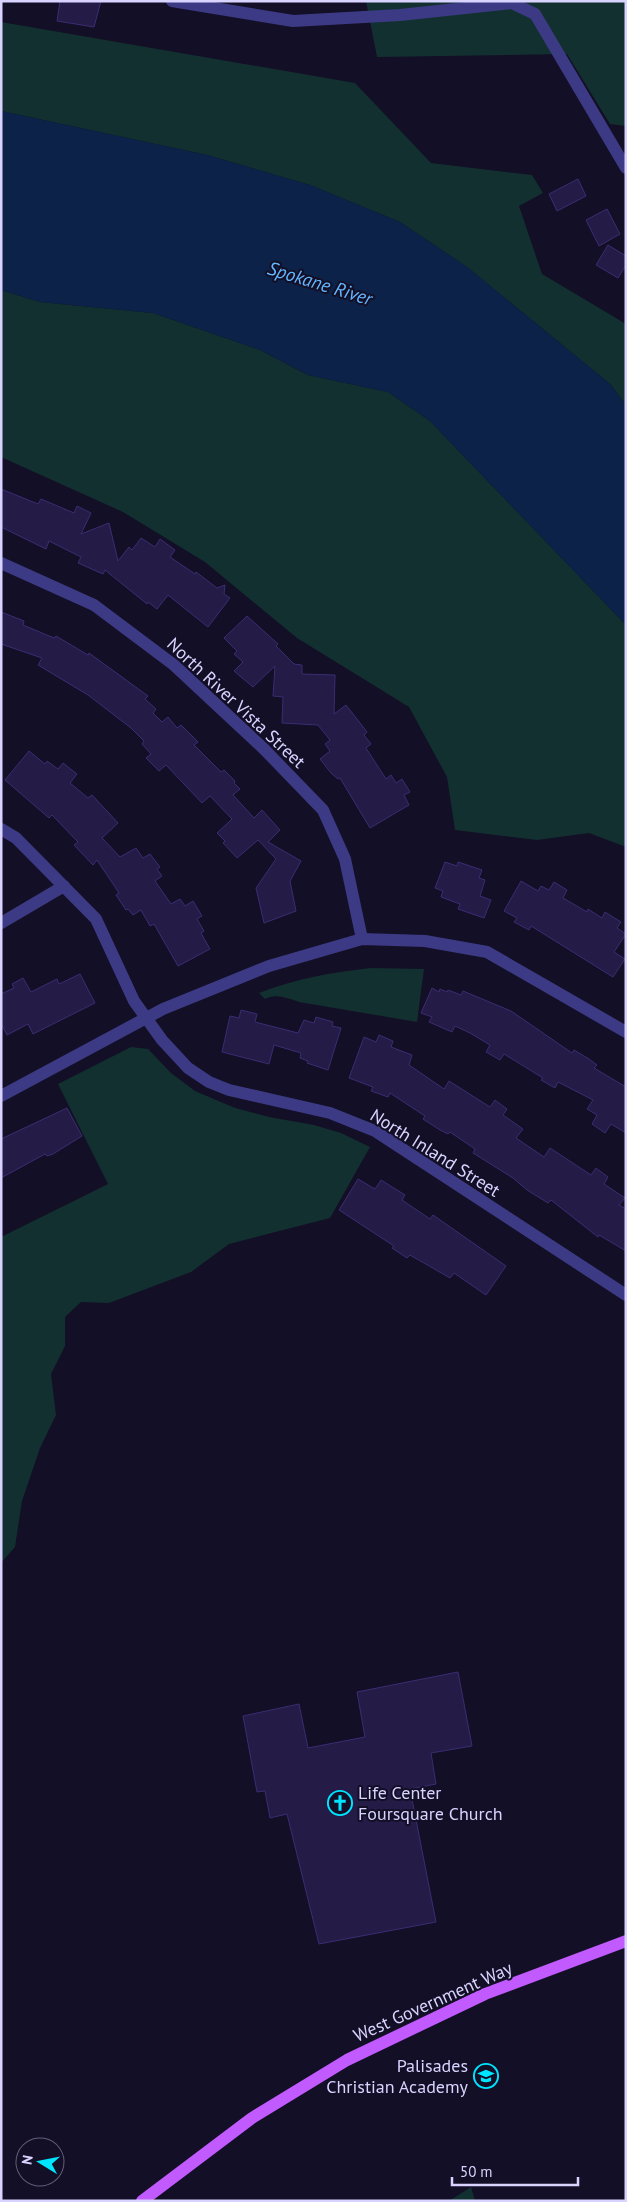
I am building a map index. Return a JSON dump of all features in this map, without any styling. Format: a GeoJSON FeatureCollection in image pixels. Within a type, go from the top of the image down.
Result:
{"type":"FeatureCollection","features":[{"type":"Feature","properties":{"kind":"main road","name":"West Government Way"},"geometry":{"type":"LineString","coordinates":[[142,2201],[252,2118],[347,2060],[485,1994],[626,1941]]}},
{"type":"Feature","properties":{"kind":"street"},"geometry":{"type":"LineString","coordinates":[[172,1],[293,21],[400,15],[512,3],[536,14],[626,168]]}},
{"type":"Feature","properties":{"kind":"street","name":"North River Vista Street"},"geometry":{"type":"LineString","coordinates":[[1,563],[94,605],[174,664],[264,749],[323,810],[345,860],[362,939]]}},
{"type":"Feature","properties":{"kind":"street","name":"North Inland Street"},"geometry":{"type":"LineString","coordinates":[[1,829],[16,838],[96,919],[134,1002],[171,1052],[188,1068],[208,1082],[249,1096],[330,1113],[376,1131],[626,1296]]}},
{"type":"Feature","properties":{"kind":"street"},"geometry":{"type":"LineString","coordinates":[[1,923],[64,886]]}},
{"type":"Feature","properties":{"kind":"street"},"geometry":{"type":"LineString","coordinates":[[1,1096],[146,1018],[268,966],[362,939],[425,941],[487,952],[626,1032]]}},
{"type":"Feature","properties":{"kind":"green space"},"geometry":{"type":"Polygon","coordinates":[[[366,1],[626,1],[626,126],[610,124],[567,54],[377,57],[366,1]]]}},
{"type":"Feature","properties":{"kind":"green space"},"geometry":{"type":"Polygon","coordinates":[[[1,22],[355,83],[431,163],[532,175],[543,193],[519,206],[542,274],[626,324],[626,405],[610,384],[467,267],[400,222],[310,185],[207,155],[1,111],[1,22]]]}},
{"type":"Feature","properties":{"kind":"green space"},"geometry":{"type":"Polygon","coordinates":[[[1,290],[40,302],[153,313],[260,350],[308,375],[388,392],[430,421],[626,625],[626,847],[589,833],[537,840],[455,830],[447,777],[409,707],[297,638],[205,562],[123,512],[1,457],[1,290]]]}},
{"type":"Feature","properties":{"kind":"green space"},"geometry":{"type":"Polygon","coordinates":[[[371,968],[424,969],[417,1022],[299,1002],[282,997],[273,996],[265,999],[259,993],[314,977],[371,968]]]}},
{"type":"Feature","properties":{"kind":"green space"},"geometry":{"type":"Polygon","coordinates":[[[131,1047],[148,1049],[171,1073],[195,1091],[235,1108],[269,1117],[314,1125],[341,1133],[370,1147],[330,1218],[229,1244],[191,1272],[109,1303],[81,1302],[65,1317],[65,1346],[51,1374],[56,1415],[40,1448],[22,1501],[15,1547],[1,1563],[1,1237],[108,1184],[58,1084],[131,1047]]]}},
{"type":"Feature","properties":{"kind":"green space"},"geometry":{"type":"Polygon","coordinates":[[[471,2187],[475,2201],[449,2201],[471,2187]]]}},
{"type":"Feature","properties":{"kind":"water","name":"Spokane River"},"geometry":{"type":"Polygon","coordinates":[[[1,111],[207,155],[310,185],[400,222],[467,267],[610,384],[626,405],[626,625],[430,421],[388,392],[308,375],[260,350],[153,313],[40,302],[1,290],[1,111]]]}},
{"type":"Feature","properties":{"kind":"building"},"geometry":{"type":"Polygon","coordinates":[[[60,1],[101,1],[94,27],[57,21],[60,1]]]}},
{"type":"Feature","properties":{"kind":"building"},"geometry":{"type":"Polygon","coordinates":[[[578,179],[586,196],[557,211],[549,194],[578,179]]]}},
{"type":"Feature","properties":{"kind":"building"},"geometry":{"type":"Polygon","coordinates":[[[607,209],[620,234],[599,246],[586,220],[607,209]]]}},
{"type":"Feature","properties":{"kind":"building"},"geometry":{"type":"Polygon","coordinates":[[[608,245],[626,256],[626,265],[618,278],[596,265],[608,245]]]}},
{"type":"Feature","properties":{"kind":"building"},"geometry":{"type":"Polygon","coordinates":[[[1,489],[38,504],[41,499],[74,513],[77,506],[91,513],[81,534],[109,523],[118,561],[129,547],[132,550],[141,538],[155,547],[160,539],[175,550],[170,557],[195,574],[196,572],[217,588],[225,585],[224,594],[230,598],[208,627],[168,595],[157,609],[148,602],[147,604],[105,570],[103,574],[78,563],[81,557],[49,541],[46,549],[1,527],[1,489]]]}},
{"type":"Feature","properties":{"kind":"building"},"geometry":{"type":"Polygon","coordinates":[[[1,612],[24,621],[23,625],[54,638],[56,636],[88,655],[89,653],[148,696],[145,699],[156,709],[153,713],[162,722],[168,717],[177,728],[181,725],[198,742],[194,745],[221,772],[224,770],[235,781],[234,783],[240,789],[233,795],[254,818],[262,810],[280,830],[268,842],[301,861],[290,881],[296,911],[264,923],[256,888],[276,859],[258,840],[237,858],[223,843],[225,841],[217,833],[232,819],[210,796],[202,803],[166,765],[159,771],[146,758],[151,754],[142,744],[144,741],[131,728],[88,695],[38,665],[42,658],[1,644],[1,612]]]}},
{"type":"Feature","properties":{"kind":"building"},"geometry":{"type":"Polygon","coordinates":[[[247,616],[278,644],[276,646],[294,664],[302,665],[302,674],[335,675],[334,714],[346,705],[367,732],[364,735],[371,744],[366,748],[386,779],[391,775],[396,783],[402,779],[410,792],[404,795],[409,805],[370,828],[340,778],[338,779],[331,773],[320,759],[330,751],[325,744],[330,740],[318,725],[282,723],[283,697],[273,696],[275,666],[253,687],[234,671],[243,662],[234,654],[237,651],[224,638],[247,616]]]}},
{"type":"Feature","properties":{"kind":"building"},"geometry":{"type":"Polygon","coordinates":[[[29,751],[45,764],[47,761],[58,769],[63,763],[77,774],[70,783],[88,798],[92,795],[118,823],[102,838],[120,857],[136,848],[143,858],[150,854],[160,867],[157,869],[162,876],[155,881],[171,904],[180,899],[185,906],[193,901],[202,916],[197,919],[204,931],[201,933],[210,949],[178,966],[154,924],[150,926],[141,910],[133,915],[128,909],[126,910],[116,895],[119,893],[97,860],[93,865],[74,845],[78,842],[52,815],[49,818],[5,780],[29,751]]]}},
{"type":"Feature","properties":{"kind":"building"},"geometry":{"type":"Polygon","coordinates":[[[445,862],[457,866],[458,862],[482,870],[479,878],[485,880],[480,896],[491,900],[484,918],[458,909],[460,904],[441,897],[443,891],[435,888],[445,862]]]}},
{"type":"Feature","properties":{"kind":"building"},"geometry":{"type":"Polygon","coordinates":[[[521,881],[538,891],[541,886],[549,890],[554,882],[567,890],[563,898],[587,912],[588,909],[602,918],[605,912],[621,922],[617,928],[626,934],[614,952],[625,959],[613,977],[531,926],[529,930],[514,922],[517,918],[504,911],[521,881]]]}},
{"type":"Feature","properties":{"kind":"building"},"geometry":{"type":"Polygon","coordinates":[[[80,974],[95,1003],[33,1034],[28,1024],[7,1035],[1,1023],[1,994],[14,988],[12,984],[23,978],[31,992],[57,979],[59,984],[80,974]]]}},
{"type":"Feature","properties":{"kind":"building"},"geometry":{"type":"Polygon","coordinates":[[[432,988],[439,992],[440,989],[447,992],[448,990],[461,995],[463,991],[511,1011],[572,1053],[574,1050],[589,1059],[597,1065],[594,1068],[626,1087],[626,1133],[611,1124],[605,1133],[592,1124],[597,1115],[587,1109],[593,1100],[558,1082],[555,1088],[541,1080],[543,1078],[504,1054],[500,1060],[486,1052],[490,1045],[470,1033],[455,1026],[452,1032],[429,1022],[432,1017],[421,1013],[432,988]]]}},
{"type":"Feature","properties":{"kind":"building"},"geometry":{"type":"Polygon","coordinates":[[[241,1010],[257,1014],[255,1022],[298,1033],[304,1020],[314,1023],[316,1017],[333,1022],[332,1026],[341,1028],[328,1070],[307,1063],[308,1061],[300,1058],[301,1053],[274,1045],[269,1064],[222,1052],[230,1016],[239,1018],[241,1010]]]}},
{"type":"Feature","properties":{"kind":"building"},"geometry":{"type":"Polygon","coordinates":[[[379,1035],[393,1041],[391,1047],[412,1055],[409,1065],[444,1089],[449,1081],[490,1107],[495,1100],[507,1109],[503,1115],[523,1129],[516,1138],[544,1157],[550,1148],[591,1175],[596,1168],[608,1177],[604,1184],[625,1198],[619,1205],[626,1209],[626,1251],[599,1235],[598,1237],[551,1200],[548,1203],[527,1190],[513,1178],[473,1153],[475,1149],[450,1132],[448,1134],[423,1119],[425,1116],[390,1093],[388,1097],[371,1091],[373,1087],[349,1078],[364,1037],[376,1042],[379,1035]]]}},
{"type":"Feature","properties":{"kind":"building"},"geometry":{"type":"Polygon","coordinates":[[[67,1108],[82,1136],[53,1154],[47,1156],[45,1154],[1,1178],[1,1139],[67,1108]]]}},
{"type":"Feature","properties":{"kind":"building"},"geometry":{"type":"Polygon","coordinates":[[[358,1179],[375,1189],[381,1180],[405,1195],[402,1200],[430,1219],[433,1215],[506,1266],[486,1295],[454,1273],[450,1278],[410,1255],[407,1258],[392,1248],[394,1246],[339,1210],[358,1179]]]}},
{"type":"Feature","properties":{"kind":"building","name":"Life Center Foursquare Church"},"geometry":{"type":"Polygon","coordinates":[[[458,1672],[472,1746],[431,1753],[436,1784],[410,1789],[436,1922],[319,1944],[287,1814],[270,1818],[265,1791],[257,1792],[243,1716],[299,1704],[308,1748],[365,1737],[357,1692],[458,1672]]]}},
{"type":"Feature","properties":{"kind":"place","name":"Life Center Foursquare Church"},"geometry":{"type":"Point","coordinates":[340,1803]}},
{"type":"Feature","properties":{"kind":"place","name":"Palisades Christian Academy"},"geometry":{"type":"Point","coordinates":[486,2076]}}]}
